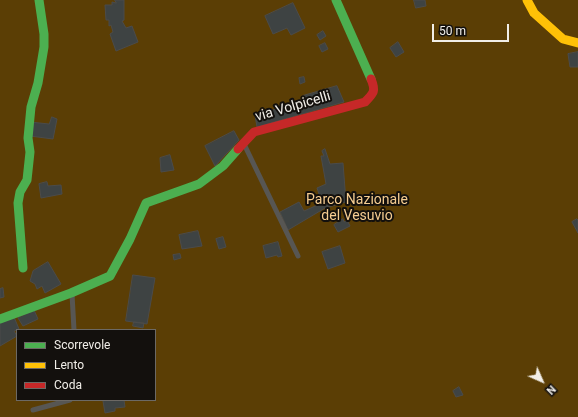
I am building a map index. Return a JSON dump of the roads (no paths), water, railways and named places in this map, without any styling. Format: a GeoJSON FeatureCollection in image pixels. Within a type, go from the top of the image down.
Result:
{"type":"FeatureCollection","features":[{"type":"Feature","properties":{"kind":"street"},"geometry":{"type":"LineString","coordinates":[[23,268],[18,203],[20,192],[27,180],[30,152],[28,138],[31,107],[38,84],[44,47],[44,34],[39,0]]}},
{"type":"Feature","properties":{"kind":"street","name":"via Volpicelli"},"geometry":{"type":"LineString","coordinates":[[0,319],[72,293],[110,276],[130,239],[146,204],[199,184],[223,166],[254,132],[365,102],[373,94],[374,86],[336,0]]}},
{"type":"Feature","properties":{"kind":"street"},"geometry":{"type":"LineString","coordinates":[[526,0],[534,13],[563,39],[578,43]]}},
{"type":"Feature","properties":{"kind":"lane"},"geometry":{"type":"LineString","coordinates":[[244,143],[298,256]]}},
{"type":"Feature","properties":{"kind":"lane"},"geometry":{"type":"LineString","coordinates":[[72,293],[74,329]]}},
{"type":"Feature","properties":{"kind":"lane"},"geometry":{"type":"LineString","coordinates":[[33,410],[66,401]]}},
{"type":"Feature","properties":{"kind":"park label","name":"Parco Nazionale del Vesuvio"},"geometry":{"type":"Point","coordinates":[357,208]}}]}
